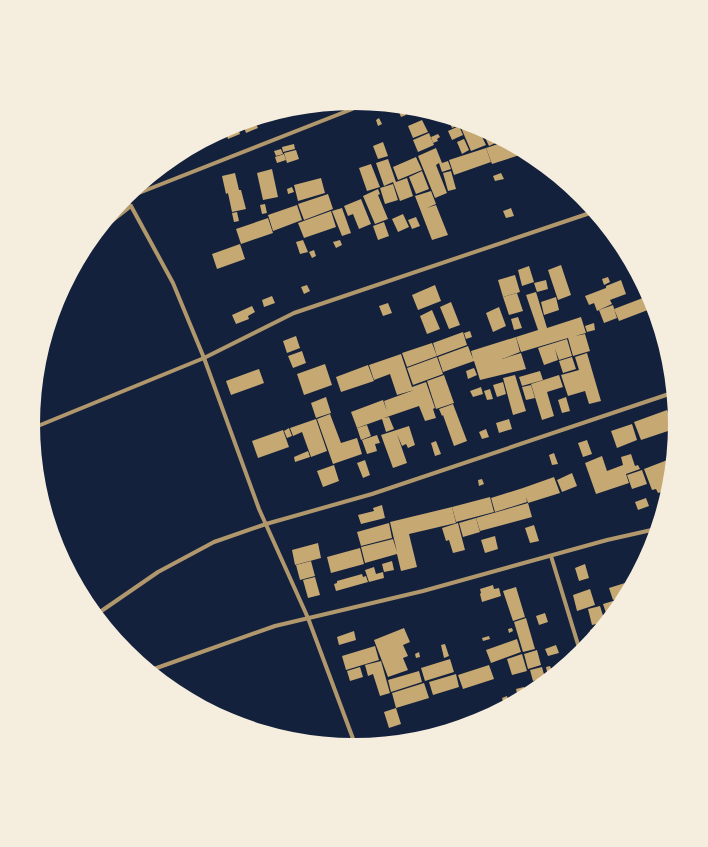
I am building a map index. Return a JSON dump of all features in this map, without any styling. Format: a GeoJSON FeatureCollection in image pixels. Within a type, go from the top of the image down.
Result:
{"type":"FeatureCollection","features":[{"type":"Feature","properties":{"kind":"street"},"geometry":{"type":"LineString","coordinates":[[142,192],[350,110]]}},
{"type":"Feature","properties":{"kind":"street"},"geometry":{"type":"LineString","coordinates":[[118,216],[131,206],[174,283],[204,358],[266,524],[308,618],[353,738]]}},
{"type":"Feature","properties":{"kind":"street"},"geometry":{"type":"LineString","coordinates":[[40,425],[204,358],[294,313],[588,214]]}},
{"type":"Feature","properties":{"kind":"street"},"geometry":{"type":"LineString","coordinates":[[102,611],[158,572],[214,542],[266,524],[372,494],[666,395]]}},
{"type":"Feature","properties":{"kind":"street"},"geometry":{"type":"LineString","coordinates":[[157,668],[275,626],[423,591],[607,540],[649,531]]}},
{"type":"Feature","properties":{"kind":"street"},"geometry":{"type":"LineString","coordinates":[[551,556],[578,644]]}},
{"type":"Feature","properties":{"kind":"building"},"geometry":{"type":"Polygon","coordinates":[[[399,113],[406,114],[406,115],[401,117],[399,113]]]}},
{"type":"Feature","properties":{"kind":"building"},"geometry":{"type":"Polygon","coordinates":[[[379,118],[382,124],[378,126],[376,120],[379,118]]]}},
{"type":"Feature","properties":{"kind":"building"},"geometry":{"type":"Polygon","coordinates":[[[422,120],[428,132],[413,138],[408,126],[422,120]]]}},
{"type":"Feature","properties":{"kind":"building"},"geometry":{"type":"Polygon","coordinates":[[[256,125],[258,128],[246,133],[245,129],[256,125]]]}},
{"type":"Feature","properties":{"kind":"building"},"geometry":{"type":"Polygon","coordinates":[[[457,127],[460,128],[463,135],[452,140],[448,131],[457,127]]]}},
{"type":"Feature","properties":{"kind":"building"},"geometry":{"type":"Polygon","coordinates":[[[461,128],[482,137],[486,145],[471,151],[461,128]]]}},
{"type":"Feature","properties":{"kind":"building"},"geometry":{"type":"Polygon","coordinates":[[[239,131],[240,134],[228,139],[227,136],[239,131]]]}},
{"type":"Feature","properties":{"kind":"building"},"geometry":{"type":"Polygon","coordinates":[[[429,133],[434,145],[418,152],[413,140],[429,133]]]}},
{"type":"Feature","properties":{"kind":"building"},"geometry":{"type":"Polygon","coordinates":[[[438,134],[440,137],[437,139],[438,141],[433,143],[431,137],[438,134]]]}},
{"type":"Feature","properties":{"kind":"building"},"geometry":{"type":"Polygon","coordinates":[[[485,138],[495,143],[489,146],[485,138]]]}},
{"type":"Feature","properties":{"kind":"building"},"geometry":{"type":"Polygon","coordinates":[[[464,139],[469,150],[462,154],[457,142],[464,139]]]}},
{"type":"Feature","properties":{"kind":"building"},"geometry":{"type":"Polygon","coordinates":[[[383,142],[388,156],[378,159],[373,146],[383,142]]]}},
{"type":"Feature","properties":{"kind":"building"},"geometry":{"type":"Polygon","coordinates":[[[294,144],[295,149],[283,152],[282,147],[294,144]]]}},
{"type":"Feature","properties":{"kind":"building"},"geometry":{"type":"Polygon","coordinates":[[[497,144],[517,156],[492,164],[486,148],[497,144]]]}},
{"type":"Feature","properties":{"kind":"building"},"geometry":{"type":"Polygon","coordinates":[[[436,148],[442,163],[448,161],[451,169],[442,172],[439,163],[436,165],[447,193],[435,198],[418,156],[436,148]]]}},
{"type":"Feature","properties":{"kind":"building"},"geometry":{"type":"Polygon","coordinates":[[[486,148],[491,162],[454,175],[449,160],[486,148]]]}},
{"type":"Feature","properties":{"kind":"building"},"geometry":{"type":"Polygon","coordinates":[[[281,149],[283,154],[276,156],[274,151],[281,149]]]}},
{"type":"Feature","properties":{"kind":"building"},"geometry":{"type":"Polygon","coordinates":[[[296,150],[299,159],[287,163],[284,153],[296,150]]]}},
{"type":"Feature","properties":{"kind":"building"},"geometry":{"type":"Polygon","coordinates":[[[284,154],[286,160],[277,163],[275,157],[284,154]]]}},
{"type":"Feature","properties":{"kind":"building"},"geometry":{"type":"Polygon","coordinates":[[[416,157],[422,170],[398,180],[393,167],[416,157]]]}},
{"type":"Feature","properties":{"kind":"building"},"geometry":{"type":"Polygon","coordinates":[[[388,159],[396,182],[407,178],[413,196],[400,201],[393,182],[384,186],[376,163],[388,159]]]}},
{"type":"Feature","properties":{"kind":"building"},"geometry":{"type":"Polygon","coordinates":[[[371,164],[380,187],[367,191],[359,168],[371,164]]]}},
{"type":"Feature","properties":{"kind":"building"},"geometry":{"type":"Polygon","coordinates":[[[272,169],[278,197],[263,200],[257,173],[272,169]]]}},
{"type":"Feature","properties":{"kind":"building"},"geometry":{"type":"Polygon","coordinates":[[[422,171],[429,189],[416,194],[409,177],[422,171]]]}},
{"type":"Feature","properties":{"kind":"building"},"geometry":{"type":"Polygon","coordinates":[[[451,171],[456,189],[448,191],[443,173],[451,171]]]}},
{"type":"Feature","properties":{"kind":"building"},"geometry":{"type":"Polygon","coordinates":[[[235,173],[246,209],[232,212],[228,193],[226,194],[222,176],[235,173]]]}},
{"type":"Feature","properties":{"kind":"building"},"geometry":{"type":"Polygon","coordinates":[[[501,173],[504,179],[495,181],[493,176],[501,173]]]}},
{"type":"Feature","properties":{"kind":"building"},"geometry":{"type":"Polygon","coordinates":[[[321,178],[325,193],[298,201],[294,185],[321,178]]]}},
{"type":"Feature","properties":{"kind":"building"},"geometry":{"type":"Polygon","coordinates":[[[393,184],[398,200],[385,204],[380,188],[393,184]]]}},
{"type":"Feature","properties":{"kind":"building"},"geometry":{"type":"Polygon","coordinates":[[[292,187],[294,192],[288,194],[287,189],[292,187]]]}},
{"type":"Feature","properties":{"kind":"building"},"geometry":{"type":"Polygon","coordinates":[[[378,189],[380,194],[378,195],[388,219],[375,224],[363,196],[378,189]]]}},
{"type":"Feature","properties":{"kind":"building"},"geometry":{"type":"Polygon","coordinates":[[[431,191],[436,204],[427,208],[436,205],[448,235],[432,240],[415,196],[431,191]]]}},
{"type":"Feature","properties":{"kind":"building"},"geometry":{"type":"Polygon","coordinates":[[[328,194],[333,209],[304,220],[298,204],[328,194]]]}},
{"type":"Feature","properties":{"kind":"building"},"geometry":{"type":"Polygon","coordinates":[[[361,199],[371,224],[359,229],[353,214],[348,216],[344,206],[361,199]]]}},
{"type":"Feature","properties":{"kind":"building"},"geometry":{"type":"Polygon","coordinates":[[[265,204],[267,213],[262,214],[260,205],[265,204]]]}},
{"type":"Feature","properties":{"kind":"building"},"geometry":{"type":"Polygon","coordinates":[[[297,205],[302,220],[273,231],[268,215],[297,205]]]}},
{"type":"Feature","properties":{"kind":"building"},"geometry":{"type":"Polygon","coordinates":[[[342,208],[351,233],[342,236],[332,211],[342,208]]]}},
{"type":"Feature","properties":{"kind":"building"},"geometry":{"type":"Polygon","coordinates":[[[511,208],[514,216],[506,218],[503,211],[511,208]]]}},
{"type":"Feature","properties":{"kind":"building"},"geometry":{"type":"Polygon","coordinates":[[[331,211],[336,227],[304,238],[298,223],[331,211]]]}},
{"type":"Feature","properties":{"kind":"building"},"geometry":{"type":"Polygon","coordinates":[[[237,212],[239,221],[234,222],[232,213],[237,212]]]}},
{"type":"Feature","properties":{"kind":"building"},"geometry":{"type":"Polygon","coordinates":[[[403,214],[409,227],[398,232],[392,219],[403,214]]]}},
{"type":"Feature","properties":{"kind":"building"},"geometry":{"type":"Polygon","coordinates":[[[416,217],[420,226],[412,229],[408,220],[416,217]]]}},
{"type":"Feature","properties":{"kind":"building"},"geometry":{"type":"Polygon","coordinates":[[[268,218],[273,233],[241,244],[236,229],[268,218]]]}},
{"type":"Feature","properties":{"kind":"building"},"geometry":{"type":"Polygon","coordinates":[[[384,222],[389,236],[378,240],[373,226],[384,222]]]}},
{"type":"Feature","properties":{"kind":"building"},"geometry":{"type":"Polygon","coordinates":[[[303,240],[308,252],[300,254],[296,242],[303,240]]]}},
{"type":"Feature","properties":{"kind":"building"},"geometry":{"type":"Polygon","coordinates":[[[340,240],[342,245],[336,248],[333,242],[340,240]]]}},
{"type":"Feature","properties":{"kind":"building"},"geometry":{"type":"Polygon","coordinates":[[[240,244],[245,259],[217,269],[212,254],[240,244]]]}},
{"type":"Feature","properties":{"kind":"building"},"geometry":{"type":"Polygon","coordinates":[[[314,250],[316,256],[312,258],[309,252],[314,250]]]}},
{"type":"Feature","properties":{"kind":"building"},"geometry":{"type":"Polygon","coordinates":[[[561,265],[571,295],[558,300],[548,270],[561,265]]]}},
{"type":"Feature","properties":{"kind":"building"},"geometry":{"type":"Polygon","coordinates":[[[529,266],[534,282],[522,286],[518,270],[529,266]]]}},
{"type":"Feature","properties":{"kind":"building"},"geometry":{"type":"Polygon","coordinates":[[[515,275],[520,292],[503,297],[498,280],[515,275]]]}},
{"type":"Feature","properties":{"kind":"building"},"geometry":{"type":"Polygon","coordinates":[[[608,277],[610,282],[604,285],[602,279],[608,277]]]}},
{"type":"Feature","properties":{"kind":"building"},"geometry":{"type":"Polygon","coordinates":[[[546,280],[548,289],[537,292],[534,283],[546,280]]]}},
{"type":"Feature","properties":{"kind":"building"},"geometry":{"type":"Polygon","coordinates":[[[621,280],[626,294],[610,300],[612,304],[597,311],[594,303],[589,305],[585,296],[606,288],[606,286],[621,280]]]}},
{"type":"Feature","properties":{"kind":"building"},"geometry":{"type":"Polygon","coordinates":[[[307,285],[310,291],[304,294],[301,287],[307,285]]]}},
{"type":"Feature","properties":{"kind":"building"},"geometry":{"type":"Polygon","coordinates":[[[435,285],[441,301],[418,310],[412,295],[435,285]]]}},
{"type":"Feature","properties":{"kind":"building"},"geometry":{"type":"Polygon","coordinates":[[[536,292],[547,328],[581,317],[586,333],[575,336],[585,334],[590,351],[573,356],[568,338],[521,352],[516,337],[538,330],[526,295],[536,292]]]}},
{"type":"Feature","properties":{"kind":"building"},"geometry":{"type":"Polygon","coordinates":[[[517,293],[523,311],[509,315],[503,297],[517,293]]]}},
{"type":"Feature","properties":{"kind":"building"},"geometry":{"type":"Polygon","coordinates":[[[272,296],[275,303],[264,307],[262,300],[272,296]]]}},
{"type":"Feature","properties":{"kind":"building"},"geometry":{"type":"Polygon","coordinates":[[[556,297],[559,310],[544,315],[541,302],[556,297]]]}},
{"type":"Feature","properties":{"kind":"building"},"geometry":{"type":"Polygon","coordinates":[[[642,298],[647,310],[619,321],[614,309],[642,298]]]}},
{"type":"Feature","properties":{"kind":"building"},"geometry":{"type":"Polygon","coordinates":[[[451,302],[460,325],[449,329],[440,307],[451,302]]]}},
{"type":"Feature","properties":{"kind":"building"},"geometry":{"type":"Polygon","coordinates":[[[388,303],[392,313],[383,316],[379,306],[388,303]]]}},
{"type":"Feature","properties":{"kind":"building"},"geometry":{"type":"Polygon","coordinates":[[[613,305],[617,318],[604,323],[599,310],[613,305]]]}},
{"type":"Feature","properties":{"kind":"building"},"geometry":{"type":"Polygon","coordinates":[[[252,306],[255,312],[248,316],[249,319],[236,324],[232,315],[252,306]]]}},
{"type":"Feature","properties":{"kind":"building"},"geometry":{"type":"Polygon","coordinates":[[[499,307],[506,326],[493,332],[486,313],[499,307]]]}},
{"type":"Feature","properties":{"kind":"building"},"geometry":{"type":"Polygon","coordinates":[[[432,310],[440,329],[427,334],[420,316],[432,310]]]}},
{"type":"Feature","properties":{"kind":"building"},"geometry":{"type":"Polygon","coordinates":[[[518,317],[522,328],[514,330],[511,319],[518,317]]]}},
{"type":"Feature","properties":{"kind":"building"},"geometry":{"type":"Polygon","coordinates":[[[594,323],[595,330],[587,332],[585,326],[594,323]]]}},
{"type":"Feature","properties":{"kind":"building"},"geometry":{"type":"Polygon","coordinates":[[[470,331],[472,337],[466,339],[464,333],[470,331]]]}},
{"type":"Feature","properties":{"kind":"building"},"geometry":{"type":"Polygon","coordinates":[[[463,332],[467,345],[437,356],[433,343],[463,332]]]}},
{"type":"Feature","properties":{"kind":"building"},"geometry":{"type":"Polygon","coordinates":[[[296,336],[300,348],[287,353],[283,341],[296,336]]]}},
{"type":"Feature","properties":{"kind":"building"},"geometry":{"type":"Polygon","coordinates":[[[516,337],[520,352],[502,359],[521,353],[526,369],[480,380],[474,361],[443,372],[438,357],[468,346],[473,359],[471,351],[516,337]]]}},
{"type":"Feature","properties":{"kind":"building"},"geometry":{"type":"Polygon","coordinates":[[[567,339],[572,356],[559,360],[555,349],[558,360],[544,365],[538,348],[567,339]]]}},
{"type":"Feature","properties":{"kind":"building"},"geometry":{"type":"Polygon","coordinates":[[[432,343],[437,356],[407,367],[402,353],[432,343]]]}},
{"type":"Feature","properties":{"kind":"building"},"geometry":{"type":"Polygon","coordinates":[[[302,351],[306,363],[293,368],[288,356],[302,351]]]}},
{"type":"Feature","properties":{"kind":"building"},"geometry":{"type":"Polygon","coordinates":[[[587,353],[601,401],[589,404],[585,391],[568,396],[561,375],[579,370],[575,357],[587,353]]]}},
{"type":"Feature","properties":{"kind":"building"},"geometry":{"type":"Polygon","coordinates":[[[401,354],[412,387],[426,382],[435,408],[433,409],[436,418],[425,421],[419,406],[384,418],[389,417],[394,429],[386,432],[382,419],[357,428],[351,412],[383,400],[387,411],[384,401],[414,390],[397,395],[390,374],[374,380],[369,365],[401,354]]]}},
{"type":"Feature","properties":{"kind":"building"},"geometry":{"type":"Polygon","coordinates":[[[437,357],[443,374],[413,385],[407,368],[437,357]]]}},
{"type":"Feature","properties":{"kind":"building"},"geometry":{"type":"Polygon","coordinates":[[[572,357],[576,369],[563,373],[559,361],[572,357]]]}},
{"type":"Feature","properties":{"kind":"building"},"geometry":{"type":"Polygon","coordinates":[[[325,364],[332,385],[304,395],[297,374],[325,364]]]}},
{"type":"Feature","properties":{"kind":"building"},"geometry":{"type":"Polygon","coordinates":[[[368,365],[374,381],[341,392],[336,377],[368,365]]]}},
{"type":"Feature","properties":{"kind":"building"},"geometry":{"type":"Polygon","coordinates":[[[474,368],[477,375],[468,379],[466,371],[474,368]]]}},
{"type":"Feature","properties":{"kind":"building"},"geometry":{"type":"Polygon","coordinates":[[[259,369],[264,383],[231,395],[226,381],[259,369]]]}},
{"type":"Feature","properties":{"kind":"building"},"geometry":{"type":"Polygon","coordinates":[[[540,371],[543,380],[522,386],[519,377],[540,371]]]}},
{"type":"Feature","properties":{"kind":"building"},"geometry":{"type":"Polygon","coordinates":[[[444,375],[454,403],[436,409],[427,381],[444,375]]]}},
{"type":"Feature","properties":{"kind":"building"},"geometry":{"type":"Polygon","coordinates":[[[515,375],[526,411],[513,415],[503,378],[515,375]]]}},
{"type":"Feature","properties":{"kind":"building"},"geometry":{"type":"Polygon","coordinates":[[[559,375],[563,387],[547,392],[554,416],[542,420],[531,384],[559,375]]]}},
{"type":"Feature","properties":{"kind":"building"},"geometry":{"type":"Polygon","coordinates":[[[503,382],[506,394],[497,397],[493,385],[503,382]]]}},
{"type":"Feature","properties":{"kind":"building"},"geometry":{"type":"Polygon","coordinates":[[[531,385],[535,398],[526,400],[522,387],[531,385]]]}},
{"type":"Feature","properties":{"kind":"building"},"geometry":{"type":"Polygon","coordinates":[[[481,387],[483,394],[473,397],[470,391],[481,387]]]}},
{"type":"Feature","properties":{"kind":"building"},"geometry":{"type":"Polygon","coordinates":[[[490,389],[493,399],[487,400],[484,391],[490,389]]]}},
{"type":"Feature","properties":{"kind":"building"},"geometry":{"type":"Polygon","coordinates":[[[326,397],[331,413],[316,418],[311,403],[326,397]]]}},
{"type":"Feature","properties":{"kind":"building"},"geometry":{"type":"Polygon","coordinates":[[[566,397],[570,411],[562,413],[558,400],[566,397]]]}},
{"type":"Feature","properties":{"kind":"building"},"geometry":{"type":"Polygon","coordinates":[[[453,404],[467,441],[454,446],[443,415],[442,416],[439,409],[453,404]]]}},
{"type":"Feature","properties":{"kind":"building"},"geometry":{"type":"Polygon","coordinates":[[[667,411],[668,431],[641,440],[634,422],[667,411]]]}},
{"type":"Feature","properties":{"kind":"building"},"geometry":{"type":"Polygon","coordinates":[[[330,414],[341,443],[357,438],[362,454],[333,464],[317,419],[330,414]]]}},
{"type":"Feature","properties":{"kind":"building"},"geometry":{"type":"Polygon","coordinates":[[[316,419],[327,451],[311,457],[302,432],[293,436],[290,428],[316,419]]]}},
{"type":"Feature","properties":{"kind":"building"},"geometry":{"type":"Polygon","coordinates":[[[509,419],[512,429],[499,433],[496,423],[509,419]]]}},
{"type":"Feature","properties":{"kind":"building"},"geometry":{"type":"Polygon","coordinates":[[[632,424],[637,440],[617,448],[611,431],[632,424]]]}},
{"type":"Feature","properties":{"kind":"building"},"geometry":{"type":"Polygon","coordinates":[[[367,425],[371,436],[361,440],[357,428],[367,425]]]}},
{"type":"Feature","properties":{"kind":"building"},"geometry":{"type":"Polygon","coordinates":[[[409,426],[415,445],[408,448],[406,444],[402,446],[397,434],[407,463],[393,468],[381,435],[409,426]]]}},
{"type":"Feature","properties":{"kind":"building"},"geometry":{"type":"Polygon","coordinates":[[[289,428],[292,436],[287,438],[284,431],[289,428]]]}},
{"type":"Feature","properties":{"kind":"building"},"geometry":{"type":"Polygon","coordinates":[[[486,429],[489,437],[482,439],[479,432],[486,429]]]}},
{"type":"Feature","properties":{"kind":"building"},"geometry":{"type":"Polygon","coordinates":[[[283,430],[289,447],[258,458],[252,441],[283,430]]]}},
{"type":"Feature","properties":{"kind":"building"},"geometry":{"type":"Polygon","coordinates":[[[377,435],[380,443],[375,444],[377,451],[367,454],[362,440],[377,435]]]}},
{"type":"Feature","properties":{"kind":"building"},"geometry":{"type":"Polygon","coordinates":[[[587,440],[592,454],[583,457],[578,443],[587,440]]]}},
{"type":"Feature","properties":{"kind":"building"},"geometry":{"type":"Polygon","coordinates":[[[436,441],[441,454],[435,456],[431,443],[436,441]]]}},
{"type":"Feature","properties":{"kind":"building"},"geometry":{"type":"Polygon","coordinates":[[[308,451],[310,457],[295,462],[294,457],[308,451]]]}},
{"type":"Feature","properties":{"kind":"building"},"geometry":{"type":"Polygon","coordinates":[[[554,453],[558,464],[552,465],[549,455],[554,453]]]}},
{"type":"Feature","properties":{"kind":"building"},"geometry":{"type":"Polygon","coordinates":[[[631,454],[635,466],[638,465],[640,469],[626,474],[629,483],[596,494],[585,463],[602,456],[607,471],[623,465],[621,457],[631,454]]]}},
{"type":"Feature","properties":{"kind":"building"},"geometry":{"type":"Polygon","coordinates":[[[365,460],[370,475],[363,478],[357,463],[365,460]]]}},
{"type":"Feature","properties":{"kind":"building"},"geometry":{"type":"Polygon","coordinates":[[[665,461],[660,492],[658,493],[656,489],[652,490],[644,469],[665,461]]]}},
{"type":"Feature","properties":{"kind":"building"},"geometry":{"type":"Polygon","coordinates":[[[334,465],[339,481],[323,487],[317,471],[334,465]]]}},
{"type":"Feature","properties":{"kind":"building"},"geometry":{"type":"Polygon","coordinates":[[[642,470],[647,484],[632,489],[627,475],[642,470]]]}},
{"type":"Feature","properties":{"kind":"building"},"geometry":{"type":"Polygon","coordinates":[[[572,473],[577,486],[562,492],[557,480],[572,473]]]}},
{"type":"Feature","properties":{"kind":"building"},"geometry":{"type":"Polygon","coordinates":[[[554,477],[560,493],[528,503],[526,497],[527,502],[495,512],[491,498],[554,477]]]}},
{"type":"Feature","properties":{"kind":"building"},"geometry":{"type":"Polygon","coordinates":[[[482,479],[484,484],[479,486],[478,480],[482,479]]]}},
{"type":"Feature","properties":{"kind":"building"},"geometry":{"type":"Polygon","coordinates":[[[490,497],[494,512],[456,522],[452,507],[490,497]]]}},
{"type":"Feature","properties":{"kind":"building"},"geometry":{"type":"Polygon","coordinates":[[[646,498],[649,506],[638,510],[635,502],[646,498]]]}},
{"type":"Feature","properties":{"kind":"building"},"geometry":{"type":"Polygon","coordinates":[[[528,503],[532,517],[480,531],[476,518],[528,503]]]}},
{"type":"Feature","properties":{"kind":"building"},"geometry":{"type":"Polygon","coordinates":[[[382,505],[385,518],[361,524],[358,515],[374,511],[373,508],[382,505]]]}},
{"type":"Feature","properties":{"kind":"building"},"geometry":{"type":"Polygon","coordinates":[[[452,507],[456,523],[409,534],[417,567],[401,571],[397,554],[365,563],[361,547],[393,539],[397,552],[390,522],[452,507]]]}},
{"type":"Feature","properties":{"kind":"building"},"geometry":{"type":"Polygon","coordinates":[[[476,518],[480,532],[463,537],[459,523],[476,518]]]}},
{"type":"Feature","properties":{"kind":"building"},"geometry":{"type":"Polygon","coordinates":[[[389,523],[392,538],[361,546],[357,532],[389,523]]]}},
{"type":"Feature","properties":{"kind":"building"},"geometry":{"type":"Polygon","coordinates":[[[458,523],[465,550],[453,553],[449,540],[446,541],[442,528],[458,523]]]}},
{"type":"Feature","properties":{"kind":"building"},"geometry":{"type":"Polygon","coordinates":[[[534,525],[539,541],[530,543],[525,528],[534,525]]]}},
{"type":"Feature","properties":{"kind":"building"},"geometry":{"type":"Polygon","coordinates":[[[495,536],[498,549],[485,553],[481,540],[495,536]]]}},
{"type":"Feature","properties":{"kind":"building"},"geometry":{"type":"Polygon","coordinates":[[[318,543],[321,558],[295,565],[292,550],[318,543]]]}},
{"type":"Feature","properties":{"kind":"building"},"geometry":{"type":"Polygon","coordinates":[[[360,548],[364,564],[331,573],[327,557],[360,548]]]}},
{"type":"Feature","properties":{"kind":"building"},"geometry":{"type":"Polygon","coordinates":[[[311,561],[315,576],[300,580],[296,565],[311,561]]]}},
{"type":"Feature","properties":{"kind":"building"},"geometry":{"type":"Polygon","coordinates":[[[392,561],[394,570],[384,572],[382,564],[392,561]]]}},
{"type":"Feature","properties":{"kind":"building"},"geometry":{"type":"Polygon","coordinates":[[[585,564],[589,578],[579,581],[575,568],[585,564]]]}},
{"type":"Feature","properties":{"kind":"building"},"geometry":{"type":"Polygon","coordinates":[[[374,567],[376,574],[383,572],[384,578],[369,582],[365,570],[374,567]]]}},
{"type":"Feature","properties":{"kind":"building"},"geometry":{"type":"Polygon","coordinates":[[[362,574],[363,577],[366,576],[368,582],[336,591],[334,584],[337,583],[337,581],[362,574]]]}},
{"type":"Feature","properties":{"kind":"building"},"geometry":{"type":"Polygon","coordinates":[[[315,577],[320,595],[308,598],[303,580],[315,577]]]}},
{"type":"Feature","properties":{"kind":"building"},"geometry":{"type":"Polygon","coordinates":[[[625,583],[613,600],[609,588],[625,583]]]}},
{"type":"Feature","properties":{"kind":"building"},"geometry":{"type":"Polygon","coordinates":[[[493,585],[494,589],[499,588],[501,596],[482,602],[480,589],[493,585]]]}},
{"type":"Feature","properties":{"kind":"building"},"geometry":{"type":"Polygon","coordinates":[[[516,587],[525,617],[513,621],[503,591],[516,587]]]}},
{"type":"Feature","properties":{"kind":"building"},"geometry":{"type":"Polygon","coordinates":[[[590,589],[595,605],[577,611],[573,595],[590,589]]]}},
{"type":"Feature","properties":{"kind":"building"},"geometry":{"type":"Polygon","coordinates":[[[613,601],[605,611],[603,604],[613,601]]]}},
{"type":"Feature","properties":{"kind":"building"},"geometry":{"type":"Polygon","coordinates":[[[600,606],[603,615],[596,624],[592,625],[588,609],[600,606]]]}},
{"type":"Feature","properties":{"kind":"building"},"geometry":{"type":"Polygon","coordinates":[[[545,613],[548,622],[539,625],[536,616],[545,613]]]}},
{"type":"Feature","properties":{"kind":"building"},"geometry":{"type":"Polygon","coordinates":[[[526,618],[535,649],[523,652],[514,622],[526,618]]]}},
{"type":"Feature","properties":{"kind":"building"},"geometry":{"type":"Polygon","coordinates":[[[404,628],[410,642],[403,645],[408,656],[403,658],[408,670],[388,677],[374,640],[404,628]]]}},
{"type":"Feature","properties":{"kind":"building"},"geometry":{"type":"Polygon","coordinates":[[[512,628],[513,631],[509,633],[508,629],[512,628]]]}},
{"type":"Feature","properties":{"kind":"building"},"geometry":{"type":"Polygon","coordinates":[[[354,631],[356,640],[339,645],[337,637],[354,631]]]}},
{"type":"Feature","properties":{"kind":"building"},"geometry":{"type":"Polygon","coordinates":[[[489,636],[490,639],[483,641],[482,638],[489,636]]]}},
{"type":"Feature","properties":{"kind":"building"},"geometry":{"type":"Polygon","coordinates":[[[517,639],[521,652],[491,663],[486,650],[517,639]]]}},
{"type":"Feature","properties":{"kind":"building"},"geometry":{"type":"Polygon","coordinates":[[[445,644],[449,656],[444,658],[441,645],[445,644]]]}},
{"type":"Feature","properties":{"kind":"building"},"geometry":{"type":"Polygon","coordinates":[[[556,645],[559,653],[548,656],[545,649],[556,645]]]}},
{"type":"Feature","properties":{"kind":"building"},"geometry":{"type":"Polygon","coordinates":[[[375,646],[379,660],[346,670],[342,656],[375,646]]]}},
{"type":"Feature","properties":{"kind":"building"},"geometry":{"type":"Polygon","coordinates":[[[537,650],[541,665],[528,669],[524,654],[537,650]]]}},
{"type":"Feature","properties":{"kind":"building"},"geometry":{"type":"Polygon","coordinates":[[[419,652],[420,657],[416,658],[415,654],[419,652]]]}},
{"type":"Feature","properties":{"kind":"building"},"geometry":{"type":"Polygon","coordinates":[[[522,654],[527,671],[512,675],[507,659],[522,654]]]}},
{"type":"Feature","properties":{"kind":"building"},"geometry":{"type":"Polygon","coordinates":[[[450,659],[454,672],[425,681],[421,668],[450,659]]]}},
{"type":"Feature","properties":{"kind":"building"},"geometry":{"type":"Polygon","coordinates":[[[381,661],[390,693],[380,696],[373,674],[368,676],[365,665],[381,661]]]}},
{"type":"Feature","properties":{"kind":"building"},"geometry":{"type":"Polygon","coordinates":[[[489,665],[494,679],[463,689],[458,675],[489,665]]]}},
{"type":"Feature","properties":{"kind":"building"},"geometry":{"type":"Polygon","coordinates":[[[550,666],[551,668],[547,671],[546,667],[550,666]]]}},
{"type":"Feature","properties":{"kind":"building"},"geometry":{"type":"Polygon","coordinates":[[[360,667],[363,677],[350,681],[347,671],[360,667]]]}},
{"type":"Feature","properties":{"kind":"building"},"geometry":{"type":"Polygon","coordinates":[[[542,667],[544,674],[533,681],[530,670],[542,667]]]}},
{"type":"Feature","properties":{"kind":"building"},"geometry":{"type":"Polygon","coordinates":[[[419,671],[422,682],[391,692],[388,680],[419,671]]]}},
{"type":"Feature","properties":{"kind":"building"},"geometry":{"type":"Polygon","coordinates":[[[456,674],[459,687],[433,695],[429,682],[456,674]]]}},
{"type":"Feature","properties":{"kind":"building"},"geometry":{"type":"Polygon","coordinates":[[[424,683],[429,698],[396,708],[392,693],[424,683]]]}},
{"type":"Feature","properties":{"kind":"building"},"geometry":{"type":"Polygon","coordinates":[[[524,687],[524,687],[517,692],[516,689],[524,687]]]}},
{"type":"Feature","properties":{"kind":"building"},"geometry":{"type":"Polygon","coordinates":[[[396,708],[401,724],[389,728],[384,712],[396,708]]]}}]}
